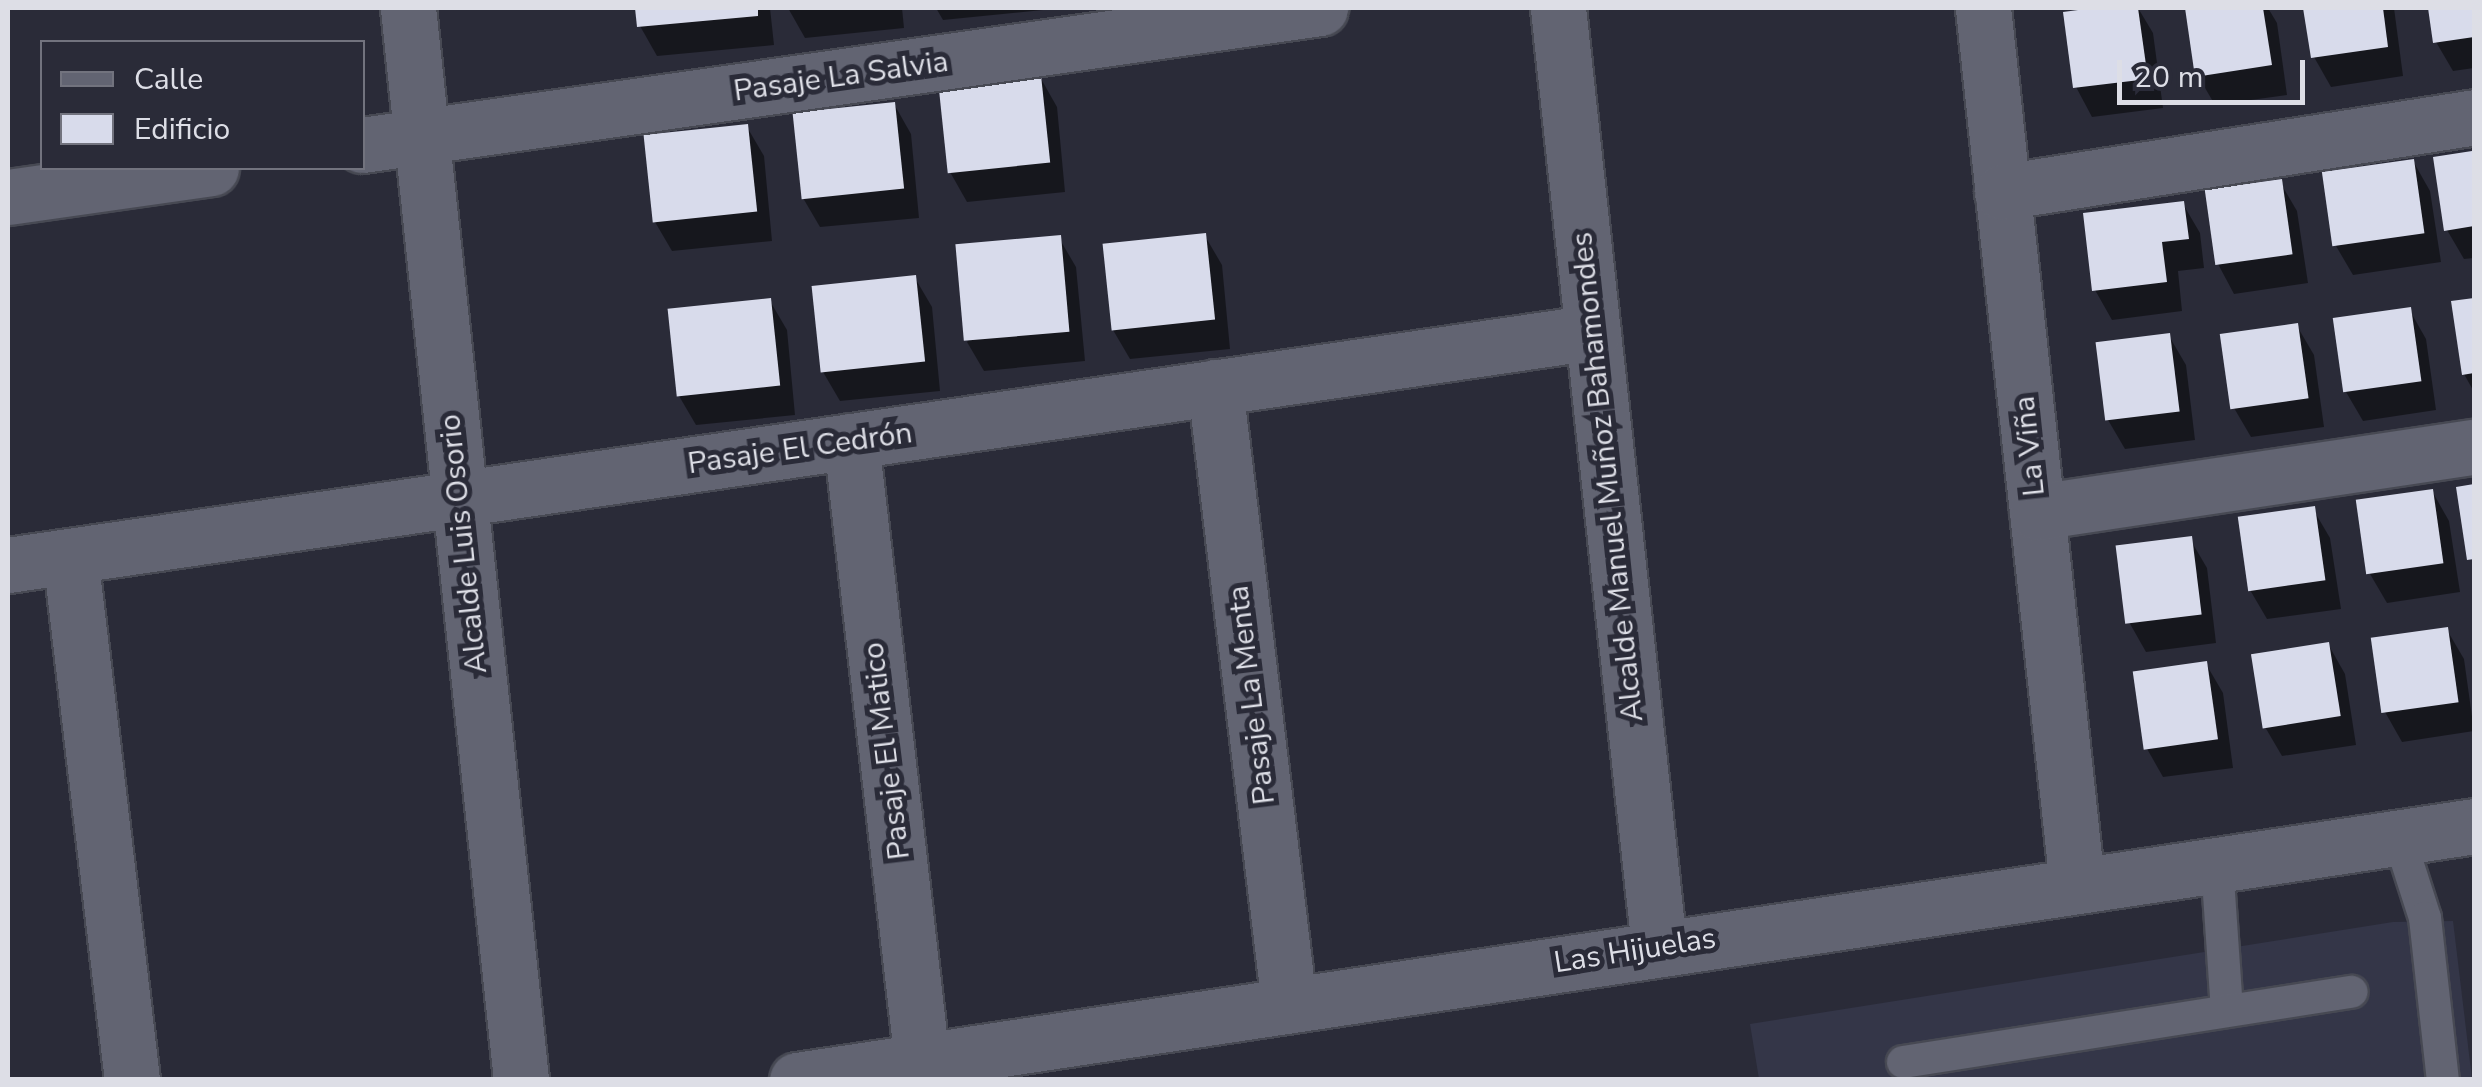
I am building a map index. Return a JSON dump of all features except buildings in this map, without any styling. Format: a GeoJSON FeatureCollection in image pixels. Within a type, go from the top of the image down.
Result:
{"type":"FeatureCollection","features":[{"type":"Feature","properties":{"kind":"street","name":"Alcalde Luis Osorio"},"geometry":{"type":"LineString","coordinates":[[408,8],[520,1080]]}},
{"type":"Feature","properties":{"kind":"street","name":"Pasaje La Salvia"},"geometry":{"type":"LineString","coordinates":[[365,146],[1320,8]]}},
{"type":"Feature","properties":{"kind":"street","name":"Alcalde Manuel Muñoz Bahamondes"},"geometry":{"type":"LineString","coordinates":[[1558,8],[1658,947]]}},
{"type":"Feature","properties":{"kind":"street","name":"La Viña"},"geometry":{"type":"LineString","coordinates":[[1983,8],[2078,885]]}},
{"type":"Feature","properties":{"kind":"street"},"geometry":{"type":"LineString","coordinates":[[2002,192],[2474,117]]}},
{"type":"Feature","properties":{"kind":"street"},"geometry":{"type":"LineString","coordinates":[[8,197],[197,170]]}},
{"type":"Feature","properties":{"kind":"street","name":"Pasaje El Cedrón"},"geometry":{"type":"LineString","coordinates":[[8,565],[1593,332]]}},
{"type":"Feature","properties":{"kind":"street","name":"Pasaje La Menta"},"geometry":{"type":"LineString","coordinates":[[1216,387],[1289,1004]]}},
{"type":"Feature","properties":{"kind":"street","name":"Pasaje El Matico"},"geometry":{"type":"LineString","coordinates":[[851,441],[922,1060]]}},
{"type":"Feature","properties":{"kind":"street"},"geometry":{"type":"LineString","coordinates":[[2037,512],[2474,446]]}},
{"type":"Feature","properties":{"kind":"street"},"geometry":{"type":"LineString","coordinates":[[70,556],[132,1080]]}},
{"type":"Feature","properties":{"kind":"street","name":"Las Hijuelas"},"geometry":{"type":"LineString","coordinates":[[797,1080],[2474,826]]}},
{"type":"Feature","properties":{"kind":"lane"},"geometry":{"type":"LineString","coordinates":[[2400,837],[2424,918],[2443,1080]]}},
{"type":"Feature","properties":{"kind":"lane"},"geometry":{"type":"LineString","coordinates":[[2217,864],[2227,1009]]}},
{"type":"Feature","properties":{"kind":"lane"},"geometry":{"type":"LineString","coordinates":[[1903,1062],[2352,992]]}},
{"type":"Feature","properties":{"kind":"shaded area"},"geometry":{"type":"Polygon","coordinates":[[[2453,921],[2472,1079],[1759,1079],[1750,1024],[2393,922],[2453,921]]]}}]}
